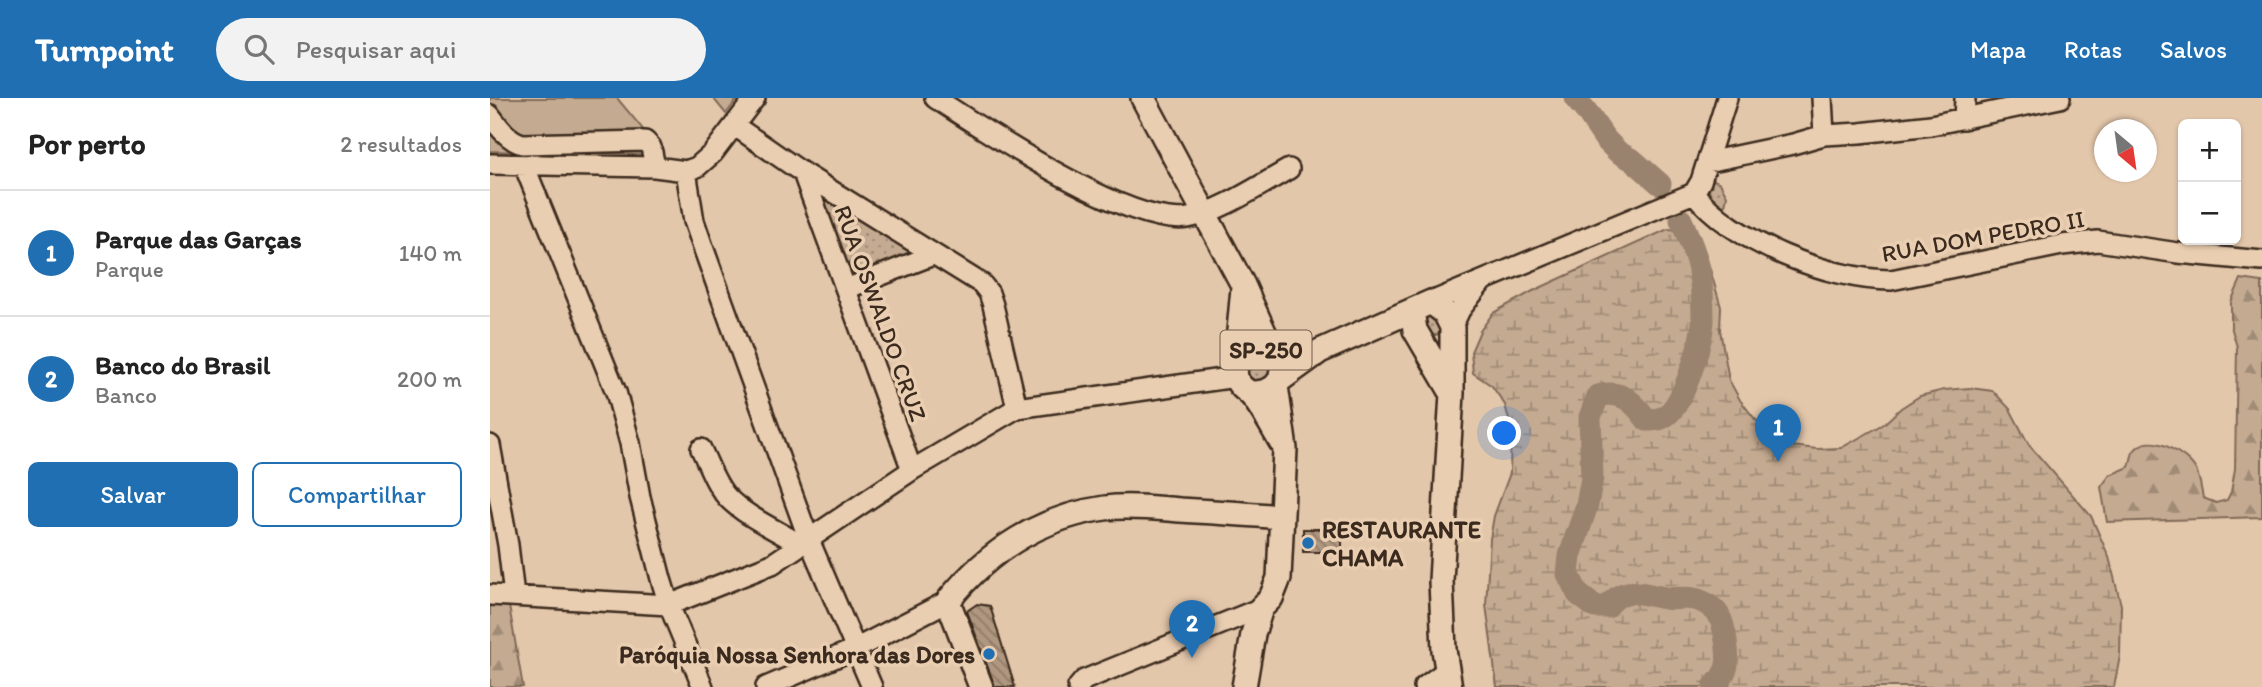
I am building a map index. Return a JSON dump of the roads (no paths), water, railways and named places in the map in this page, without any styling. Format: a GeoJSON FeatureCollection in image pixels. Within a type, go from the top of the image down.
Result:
{"type":"FeatureCollection","features":[{"type":"Feature","properties":{"kind":"main road","name":"SP-250"},"geometry":{"type":"LineString","coordinates":[[1143,98],[1243,285],[1277,369]]}},
{"type":"Feature","properties":{"kind":"main road","name":"SP-250"},"geometry":{"type":"LineString","coordinates":[[1156,98],[1172,149]]}},
{"type":"Feature","properties":{"kind":"main road","name":"SP-250"},"geometry":{"type":"LineString","coordinates":[[1241,378],[1243,285]]}},
{"type":"Feature","properties":{"kind":"main road","name":"SP-250"},"geometry":{"type":"LineString","coordinates":[[1241,378],[1265,394],[1277,369],[1421,306]]}},
{"type":"Feature","properties":{"kind":"main road"},"geometry":{"type":"LineString","coordinates":[[1449,678],[1444,650],[1441,581],[1452,393],[1452,327],[1445,313],[1421,306],[1415,330],[1452,393]]}},
{"type":"Feature","properties":{"kind":"main road"},"geometry":{"type":"LineString","coordinates":[[1378,326],[1410,340],[1422,342],[1444,337],[1452,327]]}},
{"type":"Feature","properties":{"kind":"main road","name":"SP-250"},"geometry":{"type":"LineString","coordinates":[[1241,378],[1245,352],[1259,348],[1277,369]]}},
{"type":"Feature","properties":{"kind":"main road"},"geometry":{"type":"LineString","coordinates":[[1244,687],[1253,634],[1261,608],[1271,598],[1279,578],[1285,449],[1277,369]]}},
{"type":"Feature","properties":{"kind":"main road"},"geometry":{"type":"LineString","coordinates":[[1241,378],[1285,449]]}},
{"type":"Feature","properties":{"kind":"main road"},"geometry":{"type":"LineString","coordinates":[[981,687],[948,601],[964,581],[1009,543],[1065,516],[1107,508],[1149,508],[1281,517]]}},
{"type":"Feature","properties":{"kind":"street"},"geometry":{"type":"LineString","coordinates":[[490,164],[655,167],[686,171],[697,167],[713,153],[755,98]]}},
{"type":"Feature","properties":{"kind":"street"},"geometry":{"type":"LineString","coordinates":[[935,98],[1108,200],[1166,218],[1185,219],[1205,214],[1289,169]]}},
{"type":"Feature","properties":{"kind":"street"},"geometry":{"type":"LineString","coordinates":[[1452,327],[1465,301],[1483,279],[1694,193],[1701,181],[1727,98]]}},
{"type":"Feature","properties":{"kind":"street"},"geometry":{"type":"LineString","coordinates":[[1822,98],[1824,135]]}},
{"type":"Feature","properties":{"kind":"street"},"geometry":{"type":"LineString","coordinates":[[1964,119],[1965,98]]}},
{"type":"Feature","properties":{"kind":"street"},"geometry":{"type":"LineString","coordinates":[[1707,162],[1824,135],[1931,125],[2060,98]]}},
{"type":"Feature","properties":{"kind":"street"},"geometry":{"type":"LineString","coordinates":[[490,115],[513,141],[522,144],[605,143],[635,139],[645,141],[651,147],[655,167]]}},
{"type":"Feature","properties":{"kind":"street"},"geometry":{"type":"LineString","coordinates":[[735,126],[803,173],[982,284],[989,293],[1017,408]]}},
{"type":"Feature","properties":{"kind":"street"},"geometry":{"type":"LineString","coordinates":[[524,165],[616,392],[630,443],[639,497],[669,605],[703,687]]}},
{"type":"Feature","properties":{"kind":"street"},"geometry":{"type":"LineString","coordinates":[[686,171],[694,221],[805,543],[872,687]]}},
{"type":"Feature","properties":{"kind":"street","name":"RUA OSWALDO CRUZ"},"geometry":{"type":"LineString","coordinates":[[803,173],[912,470]]}},
{"type":"Feature","properties":{"kind":"street","name":"RUA DOM PEDRO II"},"geometry":{"type":"LineString","coordinates":[[1694,193],[1706,208],[1766,246],[1812,266],[1869,280],[1891,280],[2098,240],[2189,254],[2262,261]]}},
{"type":"Feature","properties":{"kind":"street"},"geometry":{"type":"LineString","coordinates":[[846,289],[933,255]]}},
{"type":"Feature","properties":{"kind":"street","name":"SP-250"},"geometry":{"type":"LineString","coordinates":[[1421,306],[1483,279]]}},
{"type":"Feature","properties":{"kind":"street"},"geometry":{"type":"LineString","coordinates":[[490,595],[669,605],[772,564],[912,470],[1017,408],[1241,378]]}},
{"type":"Feature","properties":{"kind":"street"},"geometry":{"type":"LineString","coordinates":[[490,445],[514,596]]}},
{"type":"Feature","properties":{"kind":"street"},"geometry":{"type":"LineString","coordinates":[[701,449],[717,482],[738,507],[805,543]]}},
{"type":"Feature","properties":{"kind":"street"},"geometry":{"type":"LineString","coordinates":[[765,687],[855,649],[948,601]]}},
{"type":"Feature","properties":{"kind":"street"},"geometry":{"type":"LineString","coordinates":[[1078,687],[1084,680],[1261,608]]}},
{"type":"Feature","properties":{"kind":"street"},"geometry":{"type":"LineString","coordinates":[[1424,687],[1431,680],[1449,678]]}},
{"type":"Feature","properties":{"kind":"waterway"},"geometry":{"type":"LineString","coordinates":[[1575,98],[1605,139],[1660,184]]}},
{"type":"Feature","properties":{"kind":"waterway"},"geometry":{"type":"LineString","coordinates":[[1681,220],[1697,261],[1702,292],[1702,329],[1692,367],[1677,403],[1668,414],[1660,418],[1647,420],[1632,403],[1620,396],[1598,396],[1590,417],[1592,478],[1587,505],[1570,556],[1568,574],[1578,594],[1595,607],[1607,607],[1621,595],[1634,592],[1666,598],[1694,599],[1710,606],[1721,621],[1727,650],[1726,669],[1714,687]]}},
{"type":"Feature","properties":{"kind":"place","name":"Parque das Garças"},"geometry":{"type":"Point","coordinates":[1778,462]}},
{"type":"Feature","properties":{"kind":"place","name":"RESTAURANTE CHAMA"},"geometry":{"type":"Point","coordinates":[1308,543]}},
{"type":"Feature","properties":{"kind":"place","name":"Paróquia Nossa Senhora das Dores"},"geometry":{"type":"Point","coordinates":[989,654]}},
{"type":"Feature","properties":{"kind":"place","name":"Banco do Brasil"},"geometry":{"type":"Point","coordinates":[1192,658]}}]}
